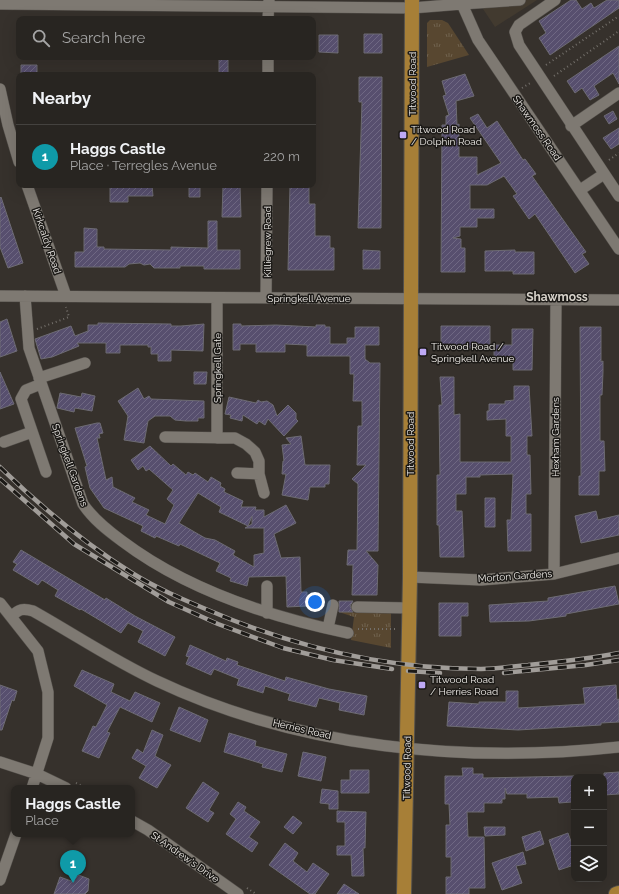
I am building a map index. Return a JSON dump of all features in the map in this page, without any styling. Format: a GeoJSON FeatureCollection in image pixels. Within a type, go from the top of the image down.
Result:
{"type":"FeatureCollection","features":[{"type":"Feature","properties":{"kind":"main road","name":"Titwood Road"},"geometry":{"type":"LineString","coordinates":[[405,892],[410,577],[412,4]]}},
{"type":"Feature","properties":{"kind":"street"},"geometry":{"type":"LineString","coordinates":[[0,4],[412,4],[461,2],[499,3],[520,0]]}},
{"type":"Feature","properties":{"kind":"street"},"geometry":{"type":"LineString","coordinates":[[555,0],[519,26],[515,32],[519,45],[571,126],[619,196]]}},
{"type":"Feature","properties":{"kind":"street","name":"Shawmoss Road"},"geometry":{"type":"LineString","coordinates":[[461,2],[473,33],[512,93],[580,190],[619,249]]}},
{"type":"Feature","properties":{"kind":"street"},"geometry":{"type":"LineString","coordinates":[[268,16],[269,3]]}},
{"type":"Feature","properties":{"kind":"street"},"geometry":{"type":"LineString","coordinates":[[268,60],[268,72]]}},
{"type":"Feature","properties":{"kind":"street"},"geometry":{"type":"LineString","coordinates":[[0,89],[16,148]]}},
{"type":"Feature","properties":{"kind":"street"},"geometry":{"type":"LineString","coordinates":[[571,126],[619,93]]}},
{"type":"Feature","properties":{"kind":"street"},"geometry":{"type":"LineString","coordinates":[[580,190],[604,174]]}},
{"type":"Feature","properties":{"kind":"street","name":"Kirkcaldy Road"},"geometry":{"type":"LineString","coordinates":[[28,188],[64,296]]}},
{"type":"Feature","properties":{"kind":"street","name":"Killiegrew Road"},"geometry":{"type":"LineString","coordinates":[[266,298],[267,188]]}},
{"type":"Feature","properties":{"kind":"street","name":"Springkell Avenue"},"geometry":{"type":"LineString","coordinates":[[0,296],[619,300]]}},
{"type":"Feature","properties":{"kind":"street","name":"Springkell Gardens"},"geometry":{"type":"LineString","coordinates":[[25,296],[29,348],[83,504],[90,515],[131,548],[151,560],[227,598],[267,613],[348,633]]}},
{"type":"Feature","properties":{"kind":"street","name":"Springkell Gate"},"geometry":{"type":"LineString","coordinates":[[217,298],[217,438]]}},
{"type":"Feature","properties":{"kind":"street","name":"Hexham Gardens"},"geometry":{"type":"LineString","coordinates":[[554,574],[556,300]]}},
{"type":"Feature","properties":{"kind":"street"},"geometry":{"type":"LineString","coordinates":[[46,472],[21,399],[22,394],[40,381],[85,363]]}},
{"type":"Feature","properties":{"kind":"street"},"geometry":{"type":"LineString","coordinates":[[4,442],[32,432]]}},
{"type":"Feature","properties":{"kind":"street"},"geometry":{"type":"LineString","coordinates":[[164,436],[235,438],[246,444],[255,452],[259,461],[259,474],[264,493]]}},
{"type":"Feature","properties":{"kind":"street"},"geometry":{"type":"LineString","coordinates":[[237,474],[259,474]]}},
{"type":"Feature","properties":{"kind":"street","name":"Morton Gardens"},"geometry":{"type":"LineString","coordinates":[[410,577],[481,580],[554,574],[619,558]]}},
{"type":"Feature","properties":{"kind":"street"},"geometry":{"type":"LineString","coordinates":[[267,586],[267,613]]}},
{"type":"Feature","properties":{"kind":"street"},"geometry":{"type":"LineString","coordinates":[[0,603],[12,616],[38,651],[48,692],[48,738],[33,785]]}},
{"type":"Feature","properties":{"kind":"street"},"geometry":{"type":"LineString","coordinates":[[328,628],[333,605]]}},
{"type":"Feature","properties":{"kind":"street"},"geometry":{"type":"LineString","coordinates":[[357,607],[409,608]]}},
{"type":"Feature","properties":{"kind":"street","name":"Herries Road"},"geometry":{"type":"LineString","coordinates":[[12,616],[19,610],[26,608],[157,681],[253,717],[305,732],[407,748],[524,754],[619,747]]}},
{"type":"Feature","properties":{"kind":"street"},"geometry":{"type":"LineString","coordinates":[[0,762],[37,774],[60,785]]}},
{"type":"Feature","properties":{"kind":"street","name":"St Andrew's Drive"},"geometry":{"type":"LineString","coordinates":[[135,823],[148,830],[238,894]]}},
{"type":"Feature","properties":{"kind":"street"},"geometry":{"type":"LineString","coordinates":[[0,880],[15,837]]}},
{"type":"Feature","properties":{"kind":"path"},"geometry":{"type":"LineString","coordinates":[[546,65],[619,16]]}},
{"type":"Feature","properties":{"kind":"path"},"geometry":{"type":"LineString","coordinates":[[554,76],[619,31]]}},
{"type":"Feature","properties":{"kind":"path"},"geometry":{"type":"LineString","coordinates":[[609,160],[619,154]]}},
{"type":"Feature","properties":{"kind":"path"},"geometry":{"type":"LineString","coordinates":[[27,333],[69,317],[64,296]]}},
{"type":"Feature","properties":{"kind":"path"},"geometry":{"type":"LineString","coordinates":[[348,633],[352,628],[409,630]]}},
{"type":"Feature","properties":{"kind":"shaded area"},"geometry":{"type":"Polygon","coordinates":[[[477,0],[537,0],[495,27],[477,0]]]}},
{"type":"Feature","properties":{"kind":"green space"},"geometry":{"type":"Polygon","coordinates":[[[430,20],[442,20],[448,23],[469,55],[427,67],[427,23],[430,20]]]}},
{"type":"Feature","properties":{"kind":"green space"},"geometry":{"type":"Polygon","coordinates":[[[339,612],[391,613],[391,648],[351,640],[354,617],[339,612]]]}},
{"type":"Feature","properties":{"kind":"building"},"geometry":{"type":"Polygon","coordinates":[[[571,0],[576,0],[582,9],[591,3],[594,8],[607,0],[619,0],[619,8],[550,55],[539,38],[546,33],[539,21],[571,0]]]}},
{"type":"Feature","properties":{"kind":"building"},"geometry":{"type":"Polygon","coordinates":[[[364,34],[382,34],[382,53],[364,53],[364,34]]]}},
{"type":"Feature","properties":{"kind":"building"},"geometry":{"type":"Polygon","coordinates":[[[319,35],[338,35],[338,53],[319,52],[319,35]]]}},
{"type":"Feature","properties":{"kind":"building"},"geometry":{"type":"Polygon","coordinates":[[[619,46],[619,84],[613,73],[594,86],[599,95],[590,100],[582,88],[575,93],[567,81],[619,46]]]}},
{"type":"Feature","properties":{"kind":"building"},"geometry":{"type":"Polygon","coordinates":[[[219,60],[228,60],[228,72],[219,72],[219,60]]]}},
{"type":"Feature","properties":{"kind":"building"},"geometry":{"type":"Polygon","coordinates":[[[21,65],[37,65],[37,72],[21,72],[21,65]]]}},
{"type":"Feature","properties":{"kind":"building"},"geometry":{"type":"Polygon","coordinates":[[[465,74],[474,96],[456,101],[457,125],[459,124],[459,157],[477,157],[477,175],[501,163],[470,118],[478,114],[487,128],[497,121],[523,160],[525,159],[536,174],[532,176],[586,252],[582,254],[589,264],[575,273],[535,214],[529,219],[513,196],[517,194],[504,176],[487,185],[470,185],[470,209],[494,209],[494,218],[477,218],[477,227],[460,227],[460,236],[453,238],[461,239],[461,248],[465,248],[465,272],[441,272],[442,125],[446,125],[446,116],[449,115],[443,96],[446,95],[442,81],[465,74]]]}},
{"type":"Feature","properties":{"kind":"building"},"geometry":{"type":"Polygon","coordinates":[[[359,77],[382,77],[381,228],[358,228],[362,102],[359,102],[359,77]]]}},
{"type":"Feature","properties":{"kind":"building"},"geometry":{"type":"Polygon","coordinates":[[[613,111],[617,119],[609,124],[604,116],[613,111]]]}},
{"type":"Feature","properties":{"kind":"building"},"geometry":{"type":"Polygon","coordinates":[[[619,128],[619,144],[611,149],[603,138],[619,128]]]}},
{"type":"Feature","properties":{"kind":"building"},"geometry":{"type":"Polygon","coordinates":[[[110,188],[152,188],[153,196],[128,196],[128,202],[110,202],[110,188]]]}},
{"type":"Feature","properties":{"kind":"building"},"geometry":{"type":"Polygon","coordinates":[[[189,188],[200,188],[200,197],[189,197],[189,188]]]}},
{"type":"Feature","properties":{"kind":"building"},"geometry":{"type":"Polygon","coordinates":[[[223,188],[240,188],[241,217],[222,217],[223,188]]]}},
{"type":"Feature","properties":{"kind":"building"},"geometry":{"type":"Polygon","coordinates":[[[290,188],[309,188],[309,204],[315,204],[315,236],[330,236],[330,248],[334,248],[334,270],[288,270],[290,188]]]}},
{"type":"Feature","properties":{"kind":"building"},"geometry":{"type":"Polygon","coordinates":[[[1,197],[23,263],[8,268],[0,247],[1,197]]]}},
{"type":"Feature","properties":{"kind":"building"},"geometry":{"type":"Polygon","coordinates":[[[208,221],[217,221],[217,250],[240,250],[240,269],[204,269],[204,266],[154,268],[150,264],[144,265],[140,263],[129,264],[125,267],[75,267],[75,252],[84,252],[84,228],[97,229],[97,247],[104,247],[104,249],[171,250],[171,247],[208,248],[208,221]]]}},
{"type":"Feature","properties":{"kind":"building"},"geometry":{"type":"Polygon","coordinates":[[[363,250],[380,251],[380,269],[363,269],[363,250]]]}},
{"type":"Feature","properties":{"kind":"building"},"geometry":{"type":"Polygon","coordinates":[[[515,250],[515,252],[534,252],[534,274],[513,274],[513,271],[485,271],[485,251],[515,250]]]}},
{"type":"Feature","properties":{"kind":"building"},"geometry":{"type":"Polygon","coordinates":[[[7,319],[17,351],[0,357],[0,322],[7,319]]]}},
{"type":"Feature","properties":{"kind":"building"},"geometry":{"type":"Polygon","coordinates":[[[98,323],[171,324],[171,326],[204,324],[203,351],[171,350],[171,361],[158,361],[158,354],[151,354],[151,347],[148,347],[148,345],[120,345],[120,353],[106,353],[106,343],[77,343],[79,346],[52,357],[41,359],[35,339],[71,326],[75,336],[88,331],[88,325],[98,325],[98,323]]]}},
{"type":"Feature","properties":{"kind":"building"},"geometry":{"type":"Polygon","coordinates":[[[233,324],[241,324],[241,326],[276,325],[316,327],[316,325],[325,325],[325,327],[330,327],[330,344],[347,344],[347,338],[355,338],[355,327],[379,327],[379,345],[365,345],[365,359],[370,363],[380,363],[378,551],[366,551],[378,565],[377,595],[352,595],[353,565],[347,565],[348,550],[357,550],[358,484],[352,479],[366,465],[357,465],[358,426],[362,426],[362,401],[353,401],[354,374],[350,374],[350,356],[307,356],[307,345],[285,344],[285,352],[256,352],[256,344],[240,344],[240,350],[233,350],[233,324]]]}},
{"type":"Feature","properties":{"kind":"building"},"geometry":{"type":"Polygon","coordinates":[[[441,326],[490,326],[490,348],[441,348],[441,326]]]}},
{"type":"Feature","properties":{"kind":"building"},"geometry":{"type":"Polygon","coordinates":[[[580,327],[601,327],[601,362],[603,361],[603,372],[602,395],[600,395],[600,441],[604,441],[605,471],[599,471],[599,495],[579,495],[579,476],[581,476],[580,327]]]}},
{"type":"Feature","properties":{"kind":"building"},"geometry":{"type":"Polygon","coordinates":[[[512,329],[533,329],[532,370],[513,370],[513,357],[494,358],[494,345],[512,345],[512,329]]]}},
{"type":"Feature","properties":{"kind":"building"},"geometry":{"type":"Polygon","coordinates":[[[0,372],[14,404],[0,409],[0,372]]]}},
{"type":"Feature","properties":{"kind":"building"},"geometry":{"type":"Polygon","coordinates":[[[194,372],[207,372],[206,384],[194,384],[194,372]]]}},
{"type":"Feature","properties":{"kind":"building"},"geometry":{"type":"Polygon","coordinates":[[[440,377],[454,377],[454,415],[460,414],[460,462],[511,462],[511,436],[506,436],[506,419],[487,420],[487,411],[489,411],[489,404],[505,404],[505,401],[514,400],[514,386],[529,386],[532,436],[527,436],[527,455],[530,455],[531,494],[526,494],[526,514],[531,514],[531,551],[508,551],[507,520],[511,520],[513,474],[480,475],[480,477],[466,477],[466,494],[456,494],[456,511],[462,511],[464,557],[440,557],[439,525],[437,525],[437,475],[440,475],[439,405],[442,405],[440,377]]]}},
{"type":"Feature","properties":{"kind":"building"},"geometry":{"type":"Polygon","coordinates":[[[138,388],[144,399],[149,396],[151,399],[204,401],[204,418],[198,418],[198,421],[186,421],[175,420],[170,416],[155,416],[148,421],[144,443],[124,440],[128,416],[118,401],[138,388]]]}},
{"type":"Feature","properties":{"kind":"building"},"geometry":{"type":"Polygon","coordinates":[[[60,393],[81,397],[82,393],[95,396],[92,411],[75,408],[74,412],[57,408],[60,393]]]}},
{"type":"Feature","properties":{"kind":"building"},"geometry":{"type":"Polygon","coordinates":[[[229,397],[256,403],[258,400],[261,402],[267,401],[273,405],[277,416],[288,405],[296,413],[296,419],[298,421],[284,436],[268,419],[265,425],[259,421],[257,424],[243,415],[242,421],[230,418],[231,415],[225,414],[229,397]]]}},
{"type":"Feature","properties":{"kind":"building"},"geometry":{"type":"Polygon","coordinates":[[[100,423],[103,433],[99,434],[100,438],[97,438],[106,480],[112,477],[113,487],[135,498],[132,502],[149,510],[146,515],[165,524],[174,505],[167,499],[173,490],[149,469],[146,471],[143,466],[138,470],[131,460],[150,446],[171,466],[173,464],[186,475],[188,472],[193,475],[195,473],[208,482],[211,477],[221,483],[220,486],[225,489],[224,492],[243,501],[241,507],[256,507],[255,510],[264,510],[264,517],[286,505],[296,523],[274,534],[281,558],[300,557],[301,592],[307,592],[307,606],[287,607],[286,576],[249,577],[247,586],[230,581],[231,578],[216,571],[220,563],[180,544],[179,546],[156,536],[155,538],[141,531],[143,526],[104,508],[90,488],[85,467],[87,466],[75,428],[100,423]],[[198,493],[179,523],[205,538],[215,540],[235,551],[233,555],[254,567],[254,555],[264,553],[264,528],[245,528],[252,524],[252,516],[248,526],[219,512],[221,507],[198,493]]]}},
{"type":"Feature","properties":{"kind":"building"},"geometry":{"type":"Polygon","coordinates":[[[301,436],[305,465],[330,465],[329,484],[325,484],[325,487],[310,487],[308,500],[282,495],[286,474],[282,474],[284,461],[282,445],[291,444],[286,438],[301,436]]]}},
{"type":"Feature","properties":{"kind":"building"},"geometry":{"type":"Polygon","coordinates":[[[485,498],[495,498],[495,527],[485,527],[485,498]]]}},
{"type":"Feature","properties":{"kind":"building"},"geometry":{"type":"Polygon","coordinates":[[[596,511],[598,520],[619,515],[619,535],[581,543],[575,516],[596,511]]]}},
{"type":"Feature","properties":{"kind":"building"},"geometry":{"type":"Polygon","coordinates":[[[21,550],[105,600],[106,598],[135,616],[175,637],[165,656],[138,642],[143,631],[128,623],[121,633],[81,609],[80,610],[55,596],[58,590],[42,580],[38,585],[13,570],[17,564],[13,562],[21,550]]]}},
{"type":"Feature","properties":{"kind":"building"},"geometry":{"type":"Polygon","coordinates":[[[615,586],[619,604],[566,614],[566,616],[529,621],[490,622],[489,605],[548,601],[548,598],[615,586]]]}},
{"type":"Feature","properties":{"kind":"building"},"geometry":{"type":"Polygon","coordinates":[[[339,601],[353,601],[350,606],[353,612],[339,612],[339,601]]]}},
{"type":"Feature","properties":{"kind":"building"},"geometry":{"type":"Polygon","coordinates":[[[439,603],[468,603],[468,616],[461,616],[461,636],[439,636],[439,603]]]}},
{"type":"Feature","properties":{"kind":"building"},"geometry":{"type":"Polygon","coordinates":[[[190,645],[226,661],[227,658],[238,662],[237,665],[285,681],[286,677],[329,689],[367,696],[364,715],[339,710],[340,703],[319,698],[316,707],[288,700],[290,694],[265,686],[263,693],[237,685],[239,679],[214,669],[211,675],[186,664],[189,657],[186,656],[190,645]]]}},
{"type":"Feature","properties":{"kind":"building"},"geometry":{"type":"Polygon","coordinates":[[[82,670],[114,684],[111,692],[130,701],[135,692],[160,703],[152,722],[120,707],[107,732],[110,733],[99,758],[82,751],[93,726],[96,727],[107,705],[74,686],[82,670]]]}},
{"type":"Feature","properties":{"kind":"building"},"geometry":{"type":"Polygon","coordinates":[[[0,685],[17,691],[14,701],[12,700],[2,730],[0,730],[0,685]]]}},
{"type":"Feature","properties":{"kind":"building"},"geometry":{"type":"Polygon","coordinates":[[[616,685],[617,700],[619,699],[619,722],[601,723],[601,725],[518,730],[447,726],[449,702],[479,704],[479,702],[506,702],[506,691],[518,691],[518,708],[585,704],[583,688],[616,685]]]}},
{"type":"Feature","properties":{"kind":"building"},"geometry":{"type":"Polygon","coordinates":[[[179,707],[208,720],[200,742],[170,730],[179,707]]]}},
{"type":"Feature","properties":{"kind":"building"},"geometry":{"type":"Polygon","coordinates":[[[152,730],[163,735],[155,756],[171,765],[157,788],[139,778],[146,766],[132,758],[137,749],[143,753],[152,730]]]}},
{"type":"Feature","properties":{"kind":"building"},"geometry":{"type":"Polygon","coordinates":[[[229,733],[256,741],[255,746],[287,754],[282,772],[262,767],[263,764],[224,752],[229,733]]]}},
{"type":"Feature","properties":{"kind":"building"},"geometry":{"type":"Polygon","coordinates":[[[303,752],[326,757],[321,781],[298,776],[303,752]]]}},
{"type":"Feature","properties":{"kind":"building"},"geometry":{"type":"Polygon","coordinates":[[[462,768],[473,768],[473,774],[483,774],[483,778],[571,776],[571,802],[559,803],[558,797],[527,798],[527,794],[507,794],[505,788],[505,799],[502,799],[502,803],[484,803],[484,812],[467,812],[468,837],[484,837],[485,888],[469,888],[469,894],[446,894],[446,877],[451,877],[451,857],[446,857],[446,825],[450,825],[449,804],[445,804],[445,776],[463,776],[462,768]]]}},
{"type":"Feature","properties":{"kind":"building"},"geometry":{"type":"Polygon","coordinates":[[[350,770],[369,770],[369,793],[341,793],[341,780],[350,780],[350,770]]]}},
{"type":"Feature","properties":{"kind":"building"},"geometry":{"type":"Polygon","coordinates":[[[619,772],[619,794],[607,795],[607,774],[604,773],[619,772]]]}},
{"type":"Feature","properties":{"kind":"building"},"geometry":{"type":"Polygon","coordinates":[[[203,782],[219,793],[209,810],[214,813],[208,822],[186,808],[203,782]]]}},
{"type":"Feature","properties":{"kind":"building"},"geometry":{"type":"Polygon","coordinates":[[[322,789],[338,791],[338,809],[329,809],[329,804],[320,803],[322,789]]]}},
{"type":"Feature","properties":{"kind":"building"},"geometry":{"type":"Polygon","coordinates":[[[238,802],[246,807],[244,811],[260,822],[249,837],[258,843],[252,852],[226,834],[236,819],[230,814],[238,802]]]}},
{"type":"Feature","properties":{"kind":"building"},"geometry":{"type":"Polygon","coordinates":[[[337,811],[366,812],[365,848],[363,848],[364,876],[352,876],[351,855],[337,855],[337,846],[345,846],[345,822],[337,822],[337,811]]]}},
{"type":"Feature","properties":{"kind":"building"},"geometry":{"type":"Polygon","coordinates":[[[293,816],[302,823],[293,834],[284,827],[293,816]]]}},
{"type":"Feature","properties":{"kind":"building"},"geometry":{"type":"Polygon","coordinates":[[[484,827],[505,827],[505,835],[485,836],[484,827]]]}},
{"type":"Feature","properties":{"kind":"building"},"geometry":{"type":"Polygon","coordinates":[[[540,831],[544,844],[526,851],[522,837],[540,831]]]}},
{"type":"Feature","properties":{"kind":"building"},"geometry":{"type":"Polygon","coordinates":[[[568,833],[571,842],[571,866],[559,870],[549,840],[568,833]]]}},
{"type":"Feature","properties":{"kind":"building"},"geometry":{"type":"Polygon","coordinates":[[[285,843],[298,853],[293,861],[307,872],[313,863],[329,874],[315,894],[310,894],[269,865],[285,843]]]}},
{"type":"Feature","properties":{"kind":"building"},"geometry":{"type":"Polygon","coordinates":[[[523,852],[526,864],[516,866],[522,883],[502,890],[492,863],[523,852]]]}},
{"type":"Feature","properties":{"kind":"building"},"geometry":{"type":"Polygon","coordinates":[[[76,874],[89,879],[88,891],[85,894],[54,894],[60,877],[74,882],[76,874]]]}},
{"type":"Feature","properties":{"kind":"building"},"geometry":{"type":"Polygon","coordinates":[[[344,884],[359,894],[337,894],[344,884]]]}},
{"type":"Feature","properties":{"kind":"railway"},"geometry":{"type":"LineString","coordinates":[[0,467],[63,524],[132,573],[189,602],[241,623],[307,645],[376,660],[411,665],[481,669],[574,660],[619,653]]}},
{"type":"Feature","properties":{"kind":"railway"},"geometry":{"type":"LineString","coordinates":[[0,479],[74,544],[169,602],[218,624],[283,648],[333,660],[392,669]]}},
{"type":"Feature","properties":{"kind":"railway"},"geometry":{"type":"LineString","coordinates":[[504,673],[586,665],[619,660]]}},
{"type":"Feature","properties":{"kind":"railway"},"geometry":{"type":"LineString","coordinates":[[408,671],[440,673]]}},
{"type":"Feature","properties":{"kind":"place","name":"Titwood Road / Dolphin Road"},"geometry":{"type":"Point","coordinates":[403,135]}},
{"type":"Feature","properties":{"kind":"place","name":"Titwood Road / Springkell Avenue"},"geometry":{"type":"Point","coordinates":[423,352]}},
{"type":"Feature","properties":{"kind":"place","name":"Titwood Road / Herries Road"},"geometry":{"type":"Point","coordinates":[422,685]}},
{"type":"Feature","properties":{"kind":"place","name":"Haggs Castle"},"geometry":{"type":"Point","coordinates":[73,883]}},
{"type":"Feature","properties":{"kind":"district","name":"Shawmoss"},"geometry":{"type":"Point","coordinates":[557,297]}}]}
